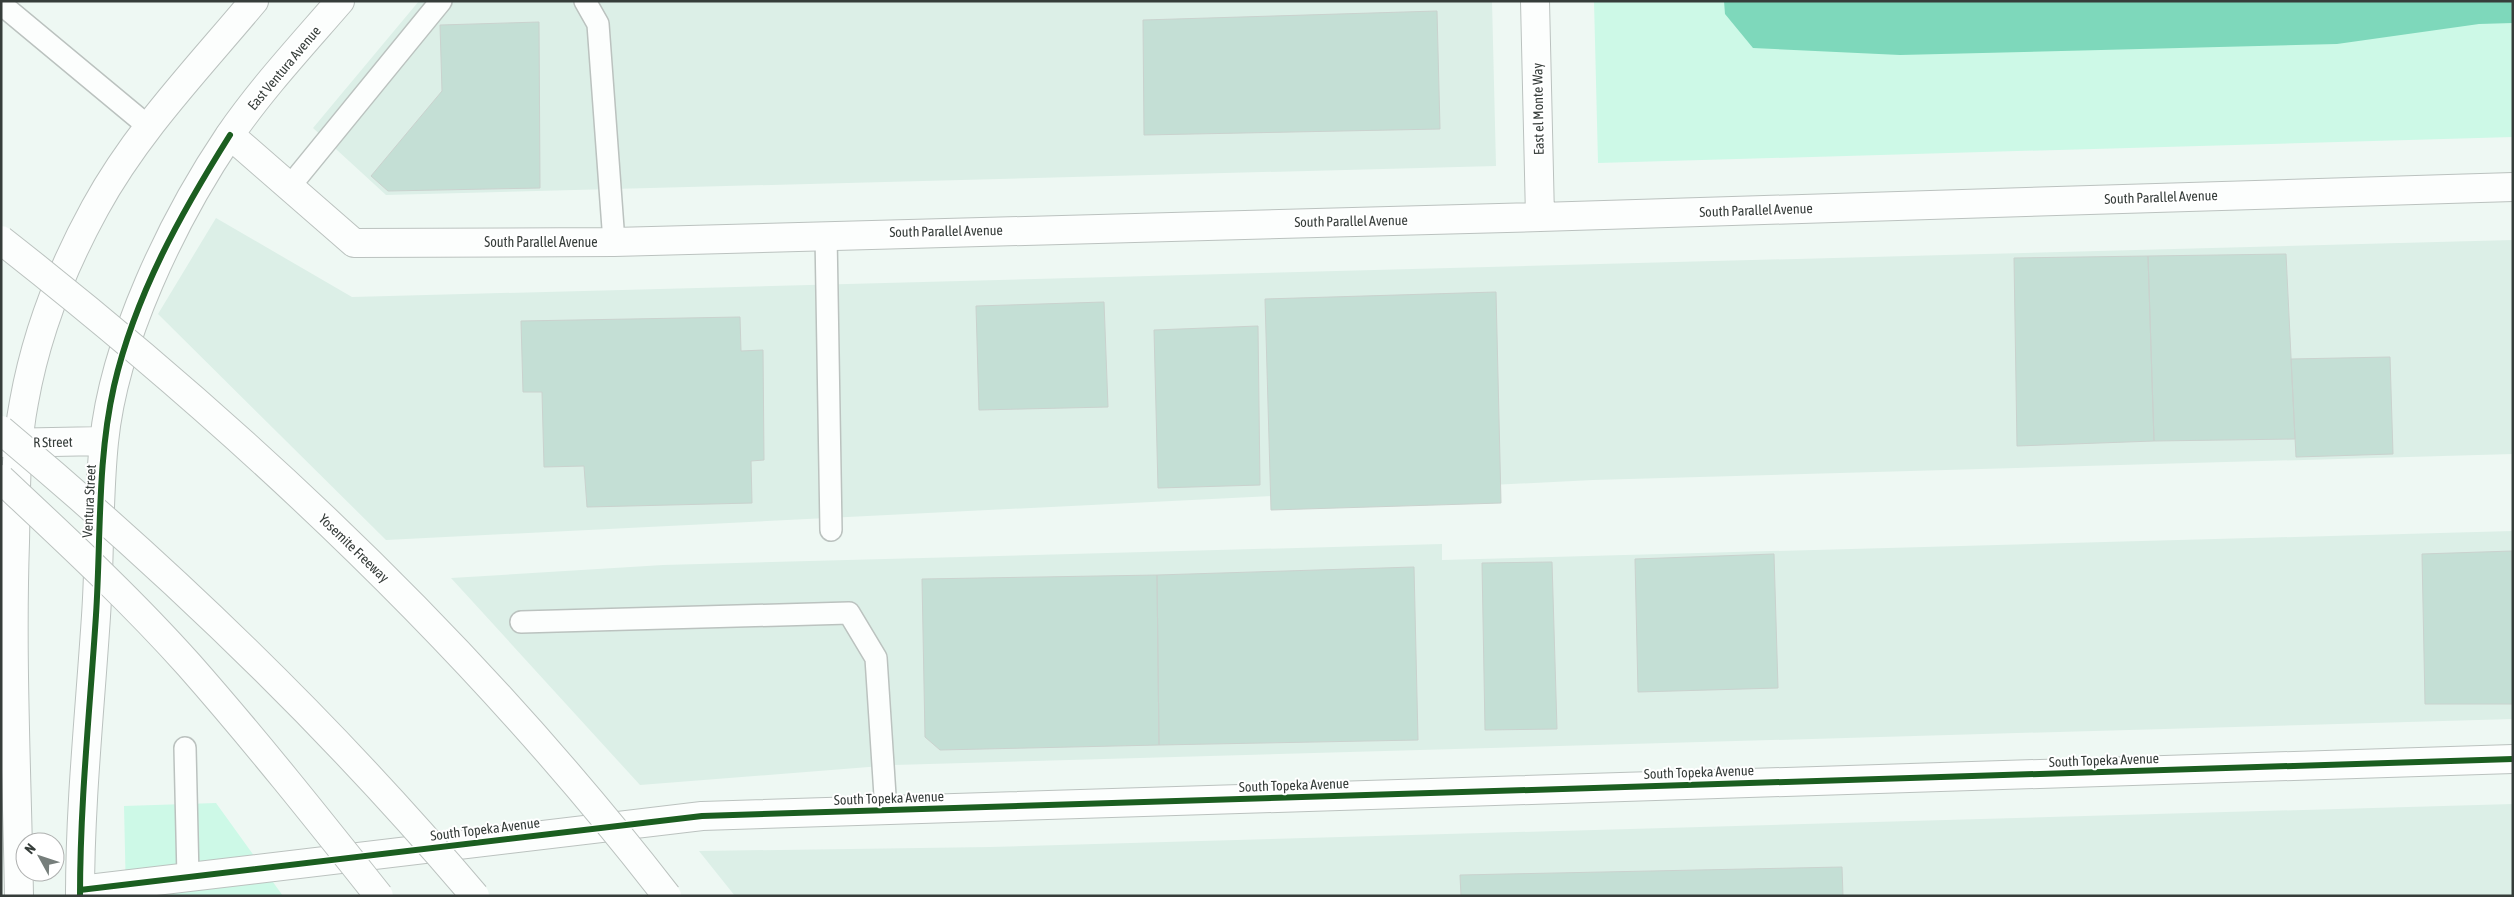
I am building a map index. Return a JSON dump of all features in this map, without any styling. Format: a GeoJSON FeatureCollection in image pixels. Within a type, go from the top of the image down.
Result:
{"type":"FeatureCollection","features":[{"type":"Feature","properties":{"kind":"main road"},"geometry":{"type":"LineString","coordinates":[[19,896],[13,588],[7,439],[23,404],[33,360],[62,276],[94,208],[116,172],[149,126],[254,1]]}},
{"type":"Feature","properties":{"kind":"main road","name":"East Ventura Avenue"},"geometry":{"type":"LineString","coordinates":[[230,135],[340,1]]}},
{"type":"Feature","properties":{"kind":"main road","name":"East el Monte Way"},"geometry":{"type":"LineString","coordinates":[[1535,1],[1540,217]]}},
{"type":"Feature","properties":{"kind":"main road","name":"South Parallel Avenue"},"geometry":{"type":"LineString","coordinates":[[230,135],[354,243],[614,242],[826,234],[1540,217],[2513,186]]}},
{"type":"Feature","properties":{"kind":"main road","name":"Ventura Street"},"geometry":{"type":"LineString","coordinates":[[80,893],[84,786],[96,614],[104,441],[115,385],[144,293],[198,186],[230,135]]}},
{"type":"Feature","properties":{"kind":"main road","name":"Yosemite Freeway"},"geometry":{"type":"LineString","coordinates":[[1,240],[210,412],[344,537],[493,690],[550,753],[604,815],[667,896]]}},
{"type":"Feature","properties":{"kind":"main road"},"geometry":{"type":"LineString","coordinates":[[7,439],[149,559],[308,712],[391,800],[474,896]]}},
{"type":"Feature","properties":{"kind":"main road","name":"R Street"},"geometry":{"type":"LineString","coordinates":[[7,439],[104,441]]}},
{"type":"Feature","properties":{"kind":"main road"},"geometry":{"type":"LineString","coordinates":[[1,478],[123,596],[188,665],[309,808],[379,896]]}},
{"type":"Feature","properties":{"kind":"main road","name":"South Topeka Avenue"},"geometry":{"type":"LineString","coordinates":[[80,893],[188,877],[702,816],[2513,759]]}},
{"type":"Feature","properties":{"kind":"lane"},"geometry":{"type":"LineString","coordinates":[[290,186],[441,1]]}},
{"type":"Feature","properties":{"kind":"lane"},"geometry":{"type":"LineString","coordinates":[[584,1],[598,24],[614,242]]}},
{"type":"Feature","properties":{"kind":"lane"},"geometry":{"type":"LineString","coordinates":[[1,4],[149,126]]}},
{"type":"Feature","properties":{"kind":"lane"},"geometry":{"type":"LineString","coordinates":[[826,234],[832,530]]}},
{"type":"Feature","properties":{"kind":"lane"},"geometry":{"type":"LineString","coordinates":[[521,622],[849,613],[876,658],[886,811]]}},
{"type":"Feature","properties":{"kind":"lane"},"geometry":{"type":"LineString","coordinates":[[185,748],[188,877]]}},
{"type":"Feature","properties":{"kind":"shaded area"},"geometry":{"type":"Polygon","coordinates":[[[419,1],[1492,1],[1496,166],[386,195],[313,128],[419,1]]]}},
{"type":"Feature","properties":{"kind":"shaded area"},"geometry":{"type":"Polygon","coordinates":[[[1594,1],[2513,1],[2513,137],[1598,163],[1594,1]]]}},
{"type":"Feature","properties":{"kind":"shaded area"},"geometry":{"type":"Polygon","coordinates":[[[1724,1],[2513,1],[2513,23],[2479,24],[2337,44],[1900,55],[1753,48],[1725,14],[1724,1]]]}},
{"type":"Feature","properties":{"kind":"shaded area"},"geometry":{"type":"Polygon","coordinates":[[[216,218],[352,297],[2513,240],[2513,454],[1593,480],[386,540],[158,314],[216,218]]]}},
{"type":"Feature","properties":{"kind":"shaded area"},"geometry":{"type":"Polygon","coordinates":[[[2513,531],[2513,719],[894,765],[640,785],[451,578],[663,565],[1442,544],[1442,560],[2513,531]]]}},
{"type":"Feature","properties":{"kind":"shaded area"},"geometry":{"type":"Polygon","coordinates":[[[216,803],[283,896],[126,896],[124,806],[216,803]]]}},
{"type":"Feature","properties":{"kind":"shaded area"},"geometry":{"type":"Polygon","coordinates":[[[2513,804],[2513,896],[735,896],[699,851],[990,847],[2513,804]]]}},
{"type":"Feature","properties":{"kind":"building"},"geometry":{"type":"Polygon","coordinates":[[[1437,11],[1440,129],[1144,135],[1143,20],[1437,11]]]}},
{"type":"Feature","properties":{"kind":"building"},"geometry":{"type":"Polygon","coordinates":[[[539,22],[540,188],[388,191],[371,176],[442,91],[440,25],[539,22]]]}},
{"type":"Feature","properties":{"kind":"building"},"geometry":{"type":"Polygon","coordinates":[[[2286,254],[2295,439],[2154,441],[2148,256],[2286,254]]]}},
{"type":"Feature","properties":{"kind":"building"},"geometry":{"type":"Polygon","coordinates":[[[2148,256],[2154,441],[2017,446],[2014,258],[2148,256]]]}},
{"type":"Feature","properties":{"kind":"building"},"geometry":{"type":"Polygon","coordinates":[[[1496,292],[1501,503],[1271,510],[1265,299],[1496,292]]]}},
{"type":"Feature","properties":{"kind":"building"},"geometry":{"type":"Polygon","coordinates":[[[1104,302],[1108,407],[979,410],[976,306],[1104,302]]]}},
{"type":"Feature","properties":{"kind":"building"},"geometry":{"type":"Polygon","coordinates":[[[740,317],[741,351],[763,350],[764,460],[751,461],[752,503],[587,507],[584,466],[544,467],[542,392],[523,392],[521,321],[740,317]]]}},
{"type":"Feature","properties":{"kind":"building"},"geometry":{"type":"Polygon","coordinates":[[[1258,326],[1260,485],[1158,488],[1154,330],[1258,326]]]}},
{"type":"Feature","properties":{"kind":"building"},"geometry":{"type":"Polygon","coordinates":[[[2390,357],[2393,454],[2296,457],[2291,359],[2390,357]]]}},
{"type":"Feature","properties":{"kind":"building"},"geometry":{"type":"Polygon","coordinates":[[[2512,551],[2513,704],[2425,704],[2422,554],[2512,551]]]}},
{"type":"Feature","properties":{"kind":"building"},"geometry":{"type":"Polygon","coordinates":[[[2512,551],[2513,551],[2513,595],[2512,551]]]}},
{"type":"Feature","properties":{"kind":"building"},"geometry":{"type":"Polygon","coordinates":[[[1774,554],[1778,688],[1638,692],[1635,559],[1774,554]]]}},
{"type":"Feature","properties":{"kind":"building"},"geometry":{"type":"Polygon","coordinates":[[[1552,562],[1557,729],[1485,730],[1482,563],[1552,562]]]}},
{"type":"Feature","properties":{"kind":"building"},"geometry":{"type":"Polygon","coordinates":[[[1414,567],[1418,740],[1159,745],[1157,575],[1414,567]]]}},
{"type":"Feature","properties":{"kind":"building"},"geometry":{"type":"Polygon","coordinates":[[[1157,575],[1159,745],[940,750],[925,737],[922,579],[1157,575]]]}},
{"type":"Feature","properties":{"kind":"building"},"geometry":{"type":"Polygon","coordinates":[[[1842,867],[1843,896],[1461,896],[1460,875],[1842,867]]]}},
{"type":"Feature","properties":{"kind":"cycle path"},"geometry":{"type":"LineString","coordinates":[[80,896],[83,790],[98,586],[100,500],[105,443],[114,386],[123,352],[147,287],[177,225],[230,135]]}},
{"type":"Feature","properties":{"kind":"cycle path"},"geometry":{"type":"LineString","coordinates":[[80,890],[702,816],[2513,759]]}}]}
